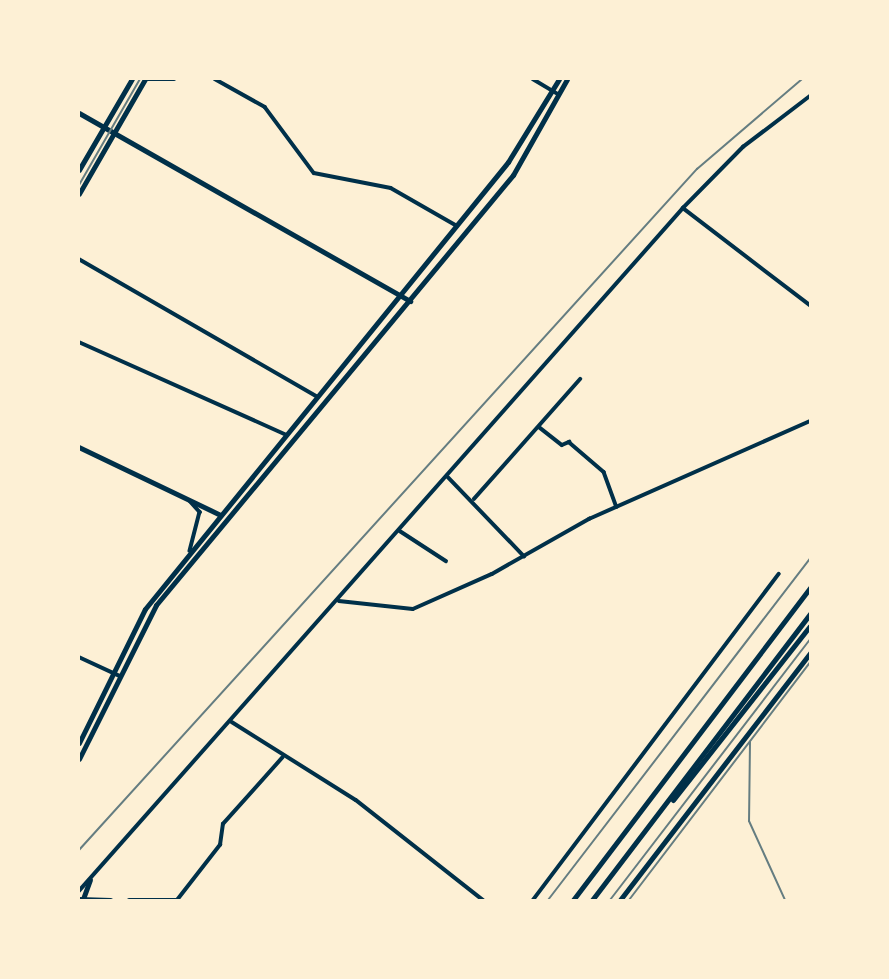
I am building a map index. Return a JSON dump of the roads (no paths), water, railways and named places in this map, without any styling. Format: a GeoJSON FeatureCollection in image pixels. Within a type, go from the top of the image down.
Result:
{"type":"FeatureCollection","features":[{"type":"Feature","properties":{"kind":"main road"},"geometry":{"type":"LineString","coordinates":[[79,743],[156,605],[513,175],[559,79]]}},
{"type":"Feature","properties":{"kind":"main road"},"geometry":{"type":"LineString","coordinates":[[79,759],[145,609],[219,514],[457,226],[525,139],[555,92],[567,79]]}},
{"type":"Feature","properties":{"kind":"main road"},"geometry":{"type":"LineString","coordinates":[[79,113],[410,301]]}},
{"type":"Feature","properties":{"kind":"main road"},"geometry":{"type":"LineString","coordinates":[[573,900],[810,588]]}},
{"type":"Feature","properties":{"kind":"main road"},"geometry":{"type":"LineString","coordinates":[[592,900],[810,614]]}},
{"type":"Feature","properties":{"kind":"main road"},"geometry":{"type":"LineString","coordinates":[[656,817],[810,626]]}},
{"type":"Feature","properties":{"kind":"street"},"geometry":{"type":"LineString","coordinates":[[79,170],[132,79]]}},
{"type":"Feature","properties":{"kind":"street"},"geometry":{"type":"LineString","coordinates":[[79,194],[145,79],[174,79]]}},
{"type":"Feature","properties":{"kind":"street"},"geometry":{"type":"LineString","coordinates":[[215,79],[265,107],[314,173],[391,188],[457,226]]}},
{"type":"Feature","properties":{"kind":"street"},"geometry":{"type":"LineString","coordinates":[[533,79],[555,92]]}},
{"type":"Feature","properties":{"kind":"street"},"geometry":{"type":"LineString","coordinates":[[79,891],[232,722],[683,208],[743,147],[810,96]]}},
{"type":"Feature","properties":{"kind":"street"},"geometry":{"type":"LineString","coordinates":[[683,208],[810,305]]}},
{"type":"Feature","properties":{"kind":"street"},"geometry":{"type":"LineString","coordinates":[[79,259],[316,396]]}},
{"type":"Feature","properties":{"kind":"street"},"geometry":{"type":"LineString","coordinates":[[79,342],[285,434]]}},
{"type":"Feature","properties":{"kind":"street"},"geometry":{"type":"LineString","coordinates":[[474,499],[580,379]]}},
{"type":"Feature","properties":{"kind":"street"},"geometry":{"type":"LineString","coordinates":[[338,601],[413,609],[617,508],[810,421]]}},
{"type":"Feature","properties":{"kind":"street"},"geometry":{"type":"LineString","coordinates":[[539,427],[562,445],[569,442],[604,472],[617,508]]}},
{"type":"Feature","properties":{"kind":"street"},"geometry":{"type":"LineString","coordinates":[[79,447],[219,514]]}},
{"type":"Feature","properties":{"kind":"street"},"geometry":{"type":"LineString","coordinates":[[448,477],[474,499],[524,556]]}},
{"type":"Feature","properties":{"kind":"street"},"geometry":{"type":"LineString","coordinates":[[188,499],[200,512],[190,551]]}},
{"type":"Feature","properties":{"kind":"street"},"geometry":{"type":"LineString","coordinates":[[400,531],[446,561]]}},
{"type":"Feature","properties":{"kind":"street"},"geometry":{"type":"LineString","coordinates":[[533,900],[779,574]]}},
{"type":"Feature","properties":{"kind":"street"},"geometry":{"type":"LineString","coordinates":[[620,900],[810,653]]}},
{"type":"Feature","properties":{"kind":"street"},"geometry":{"type":"LineString","coordinates":[[79,657],[116,674]]}},
{"type":"Feature","properties":{"kind":"street"},"geometry":{"type":"LineString","coordinates":[[232,722],[282,758],[356,800],[483,900]]}},
{"type":"Feature","properties":{"kind":"street"},"geometry":{"type":"LineString","coordinates":[[129,900],[177,900],[220,845],[223,824],[282,758]]}},
{"type":"Feature","properties":{"kind":"street"},"geometry":{"type":"LineString","coordinates":[[90,880],[81,900],[110,900]]}},
{"type":"Feature","properties":{"kind":"tram line"},"geometry":{"type":"LineString","coordinates":[[79,185],[140,79]]}},
{"type":"Feature","properties":{"kind":"railway"},"geometry":{"type":"LineString","coordinates":[[79,850],[697,169],[802,79]]}},
{"type":"Feature","properties":{"kind":"railway"},"geometry":{"type":"LineString","coordinates":[[548,900],[810,559]]}},
{"type":"Feature","properties":{"kind":"railway"},"geometry":{"type":"LineString","coordinates":[[610,900],[810,639]]}},
{"type":"Feature","properties":{"kind":"railway"},"geometry":{"type":"LineString","coordinates":[[629,900],[810,662]]}},
{"type":"Feature","properties":{"kind":"railway"},"geometry":{"type":"LineString","coordinates":[[750,742],[749,821],[785,900]]}}]}
